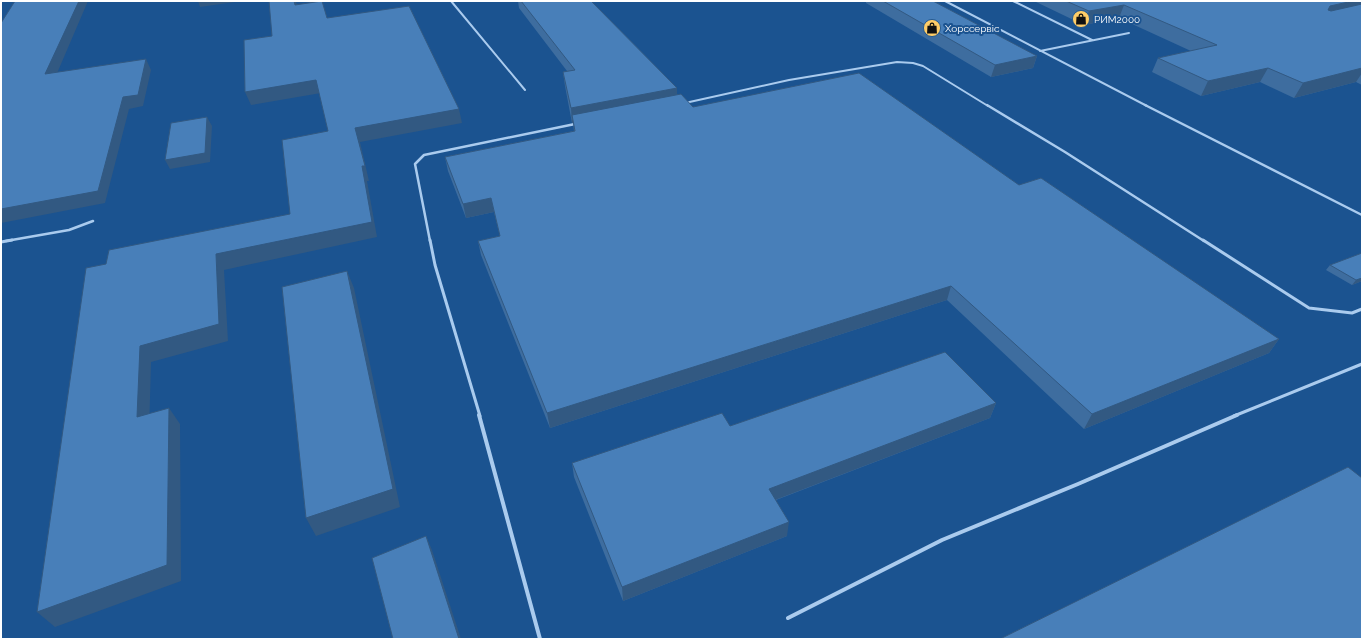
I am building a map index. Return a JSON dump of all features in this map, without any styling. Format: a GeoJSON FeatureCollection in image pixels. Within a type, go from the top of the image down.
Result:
{"type":"FeatureCollection","features":[{"type":"Feature","properties":{"kind":"lane"},"geometry":{"type":"LineString","coordinates":[[451,1],[525,90]]}},
{"type":"Feature","properties":{"kind":"lane"},"geometry":{"type":"LineString","coordinates":[[945,1],[1362,215]]}},
{"type":"Feature","properties":{"kind":"lane"},"geometry":{"type":"LineString","coordinates":[[1012,1],[1092,40]]}},
{"type":"Feature","properties":{"kind":"lane"},"geometry":{"type":"LineString","coordinates":[[1040,51],[1129,33]]}},
{"type":"Feature","properties":{"kind":"lane"},"geometry":{"type":"LineString","coordinates":[[681,104],[797,79],[897,62],[913,63],[923,66],[1064,152],[1310,308],[1352,313],[1362,309]]}},
{"type":"Feature","properties":{"kind":"lane"},"geometry":{"type":"LineString","coordinates":[[540,639],[486,437],[435,265],[414,164],[424,155],[434,152],[581,123]]}},
{"type":"Feature","properties":{"kind":"lane"},"geometry":{"type":"LineString","coordinates":[[1,242],[69,230],[93,221]]}},
{"type":"Feature","properties":{"kind":"lane"},"geometry":{"type":"LineString","coordinates":[[788,618],[942,540],[1078,484],[1199,430],[1362,364]]}},
{"type":"Feature","properties":{"kind":"building"},"geometry":{"type":"Polygon","coordinates":[[[15,1],[79,1],[45,74],[146,59],[138,95],[123,97],[98,191],[1,209],[1,23],[15,1]]]}},
{"type":"Feature","properties":{"kind":"building"},"geometry":{"type":"Polygon","coordinates":[[[269,1],[294,1],[295,5],[322,1],[327,18],[409,6],[459,109],[355,128],[365,166],[362,166],[372,222],[216,254],[219,324],[140,346],[137,417],[169,408],[167,565],[37,612],[86,268],[106,264],[109,250],[290,214],[282,140],[328,131],[316,80],[245,92],[244,40],[272,36],[269,1]]]}},
{"type":"Feature","properties":{"kind":"building"},"geometry":{"type":"Polygon","coordinates":[[[521,1],[591,1],[677,88],[571,108],[563,72],[575,70],[521,1]]]}},
{"type":"Feature","properties":{"kind":"building"},"geometry":{"type":"Polygon","coordinates":[[[883,1],[933,1],[1037,56],[995,65],[883,1]]]}},
{"type":"Feature","properties":{"kind":"building"},"geometry":{"type":"Polygon","coordinates":[[[1066,1],[1353,1],[1330,6],[1328,10],[1331,11],[1362,4],[1362,68],[1303,83],[1268,68],[1208,81],[1158,58],[1217,45],[1124,5],[1089,11],[1066,1]]]}},
{"type":"Feature","properties":{"kind":"building"},"geometry":{"type":"Polygon","coordinates":[[[859,73],[1019,185],[1041,178],[1279,339],[1092,414],[951,286],[547,413],[478,241],[500,236],[491,198],[463,204],[445,157],[575,131],[572,115],[681,94],[693,107],[859,73]]]}},
{"type":"Feature","properties":{"kind":"building"},"geometry":{"type":"Polygon","coordinates":[[[207,117],[205,153],[165,160],[171,123],[207,117]]]}},
{"type":"Feature","properties":{"kind":"building"},"geometry":{"type":"Polygon","coordinates":[[[1362,253],[1362,278],[1356,280],[1330,265],[1362,253]]]}},
{"type":"Feature","properties":{"kind":"building"},"geometry":{"type":"Polygon","coordinates":[[[347,271],[393,489],[306,518],[282,287],[347,271]]]}},
{"type":"Feature","properties":{"kind":"building"},"geometry":{"type":"Polygon","coordinates":[[[945,352],[996,403],[769,489],[789,522],[622,587],[572,463],[722,413],[730,426],[945,352]]]}},
{"type":"Feature","properties":{"kind":"building"},"geometry":{"type":"Polygon","coordinates":[[[1348,467],[1362,478],[1362,639],[1000,639],[1348,467]]]}},
{"type":"Feature","properties":{"kind":"building"},"geometry":{"type":"Polygon","coordinates":[[[426,536],[459,639],[393,639],[372,558],[426,536]]]}},
{"type":"Feature","properties":{"kind":"place","name":"РИМ2000"},"geometry":{"type":"Point","coordinates":[1081,19]}},
{"type":"Feature","properties":{"kind":"place","name":"Хорссервіс"},"geometry":{"type":"Point","coordinates":[932,28]}}]}
